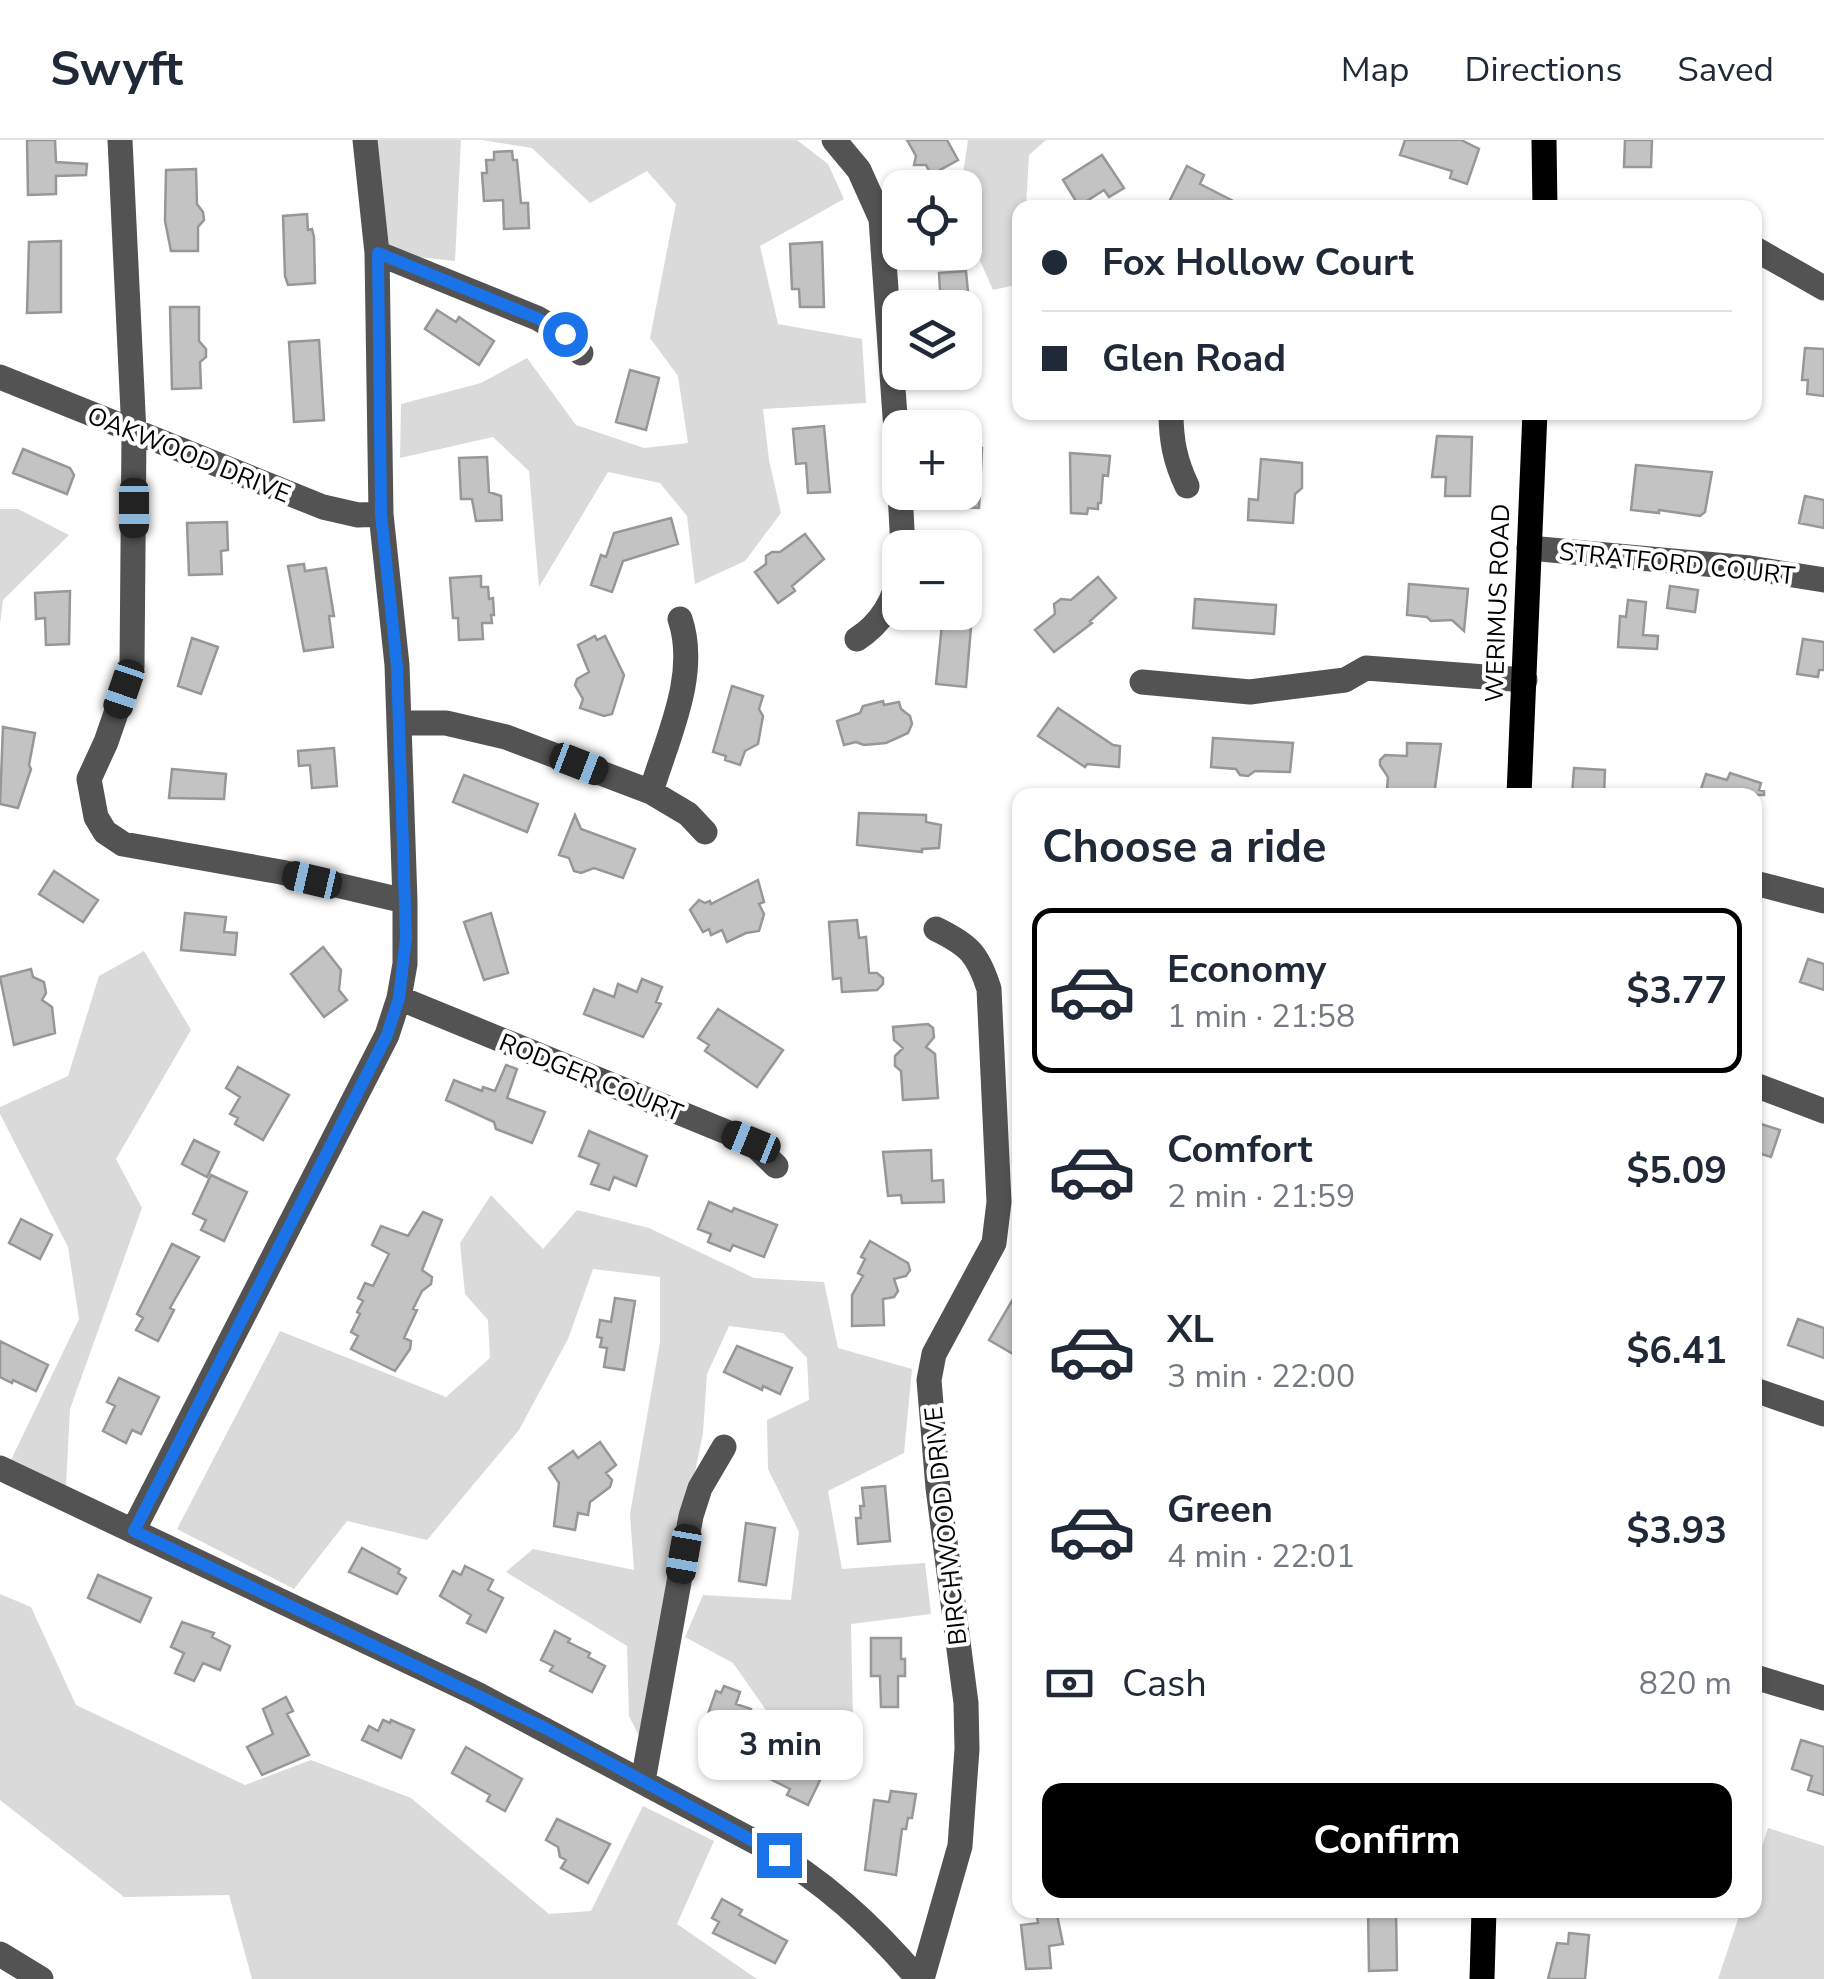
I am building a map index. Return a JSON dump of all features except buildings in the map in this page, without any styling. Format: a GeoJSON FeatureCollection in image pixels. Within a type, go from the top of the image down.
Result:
{"type":"FeatureCollection","features":[{"type":"Feature","properties":{"kind":"main road"},"geometry":{"type":"LineString","coordinates":[[1544,140],[1545,200]]}},
{"type":"Feature","properties":{"kind":"main road","name":"WERIMUS ROAD"},"geometry":{"type":"LineString","coordinates":[[1519,788],[1535,420]]}},
{"type":"Feature","properties":{"kind":"main road"},"geometry":{"type":"LineString","coordinates":[[1482,1979],[1484,1918]]}},
{"type":"Feature","properties":{"kind":"street"},"geometry":{"type":"LineString","coordinates":[[120,140],[134,433],[132,667],[89,779],[96,818],[105,832],[123,844],[282,872],[405,901]]}},
{"type":"Feature","properties":{"kind":"street"},"geometry":{"type":"LineString","coordinates":[[134,1531],[387,1035],[405,964],[400,723],[381,514],[378,253],[365,140]]}},
{"type":"Feature","properties":{"kind":"street"},"geometry":{"type":"LineString","coordinates":[[834,140],[860,170],[881,220],[894,410]]}},
{"type":"Feature","properties":{"kind":"street"},"geometry":{"type":"LineString","coordinates":[[378,253],[537,318],[565,334],[581,353]]}},
{"type":"Feature","properties":{"kind":"street"},"geometry":{"type":"LineString","coordinates":[[1762,253],[1824,288]]}},
{"type":"Feature","properties":{"kind":"street","name":"OAKWOOD DRIVE"},"geometry":{"type":"LineString","coordinates":[[0,377],[323,507],[381,514]]}},
{"type":"Feature","properties":{"kind":"street"},"geometry":{"type":"LineString","coordinates":[[1171,420],[1171,438],[1186,486]]}},
{"type":"Feature","properties":{"kind":"street","name":"STRATFORD COURT"},"geometry":{"type":"LineString","coordinates":[[1530,548],[1750,568],[1824,580]]}},
{"type":"Feature","properties":{"kind":"street"},"geometry":{"type":"LineString","coordinates":[[857,639],[875,628],[882,616]]}},
{"type":"Feature","properties":{"kind":"street"},"geometry":{"type":"LineString","coordinates":[[651,792],[687,669],[686,636],[680,619]]}},
{"type":"Feature","properties":{"kind":"street"},"geometry":{"type":"LineString","coordinates":[[1142,682],[1250,692],[1345,680],[1366,668],[1525,680]]}},
{"type":"Feature","properties":{"kind":"street"},"geometry":{"type":"LineString","coordinates":[[400,723],[446,723],[506,737],[651,792],[688,814],[705,832]]}},
{"type":"Feature","properties":{"kind":"street"},"geometry":{"type":"LineString","coordinates":[[1762,884],[1824,901]]}},
{"type":"Feature","properties":{"kind":"street","name":"BIRCHWOOD DRIVE"},"geometry":{"type":"LineString","coordinates":[[920,1979],[960,1846],[967,1749],[966,1703],[938,1488],[929,1380],[934,1354],[1009,1220],[1000,1202],[989,989],[980,961],[962,941],[936,928]]}},
{"type":"Feature","properties":{"kind":"street","name":"RODGER COURT"},"geometry":{"type":"LineString","coordinates":[[399,998],[751,1142],[776,1166]]}},
{"type":"Feature","properties":{"kind":"street"},"geometry":{"type":"LineString","coordinates":[[1762,1088],[1824,1110]]}},
{"type":"Feature","properties":{"kind":"street"},"geometry":{"type":"LineString","coordinates":[[1762,1392],[1824,1414]]}},
{"type":"Feature","properties":{"kind":"street"},"geometry":{"type":"LineString","coordinates":[[643,1781],[691,1516],[700,1488],[724,1447]]}},
{"type":"Feature","properties":{"kind":"street"},"geometry":{"type":"LineString","coordinates":[[0,1468],[477,1694],[797,1865],[836,1894],[920,1979]]}},
{"type":"Feature","properties":{"kind":"street"},"geometry":{"type":"LineString","coordinates":[[1762,1679],[1824,1698]]}},
{"type":"Feature","properties":{"kind":"street"},"geometry":{"type":"LineString","coordinates":[[0,1954],[41,1979]]}},
{"type":"Feature","properties":{"kind":"shaded area"},"geometry":{"type":"Polygon","coordinates":[[[377,140],[461,140],[455,261],[389,254],[377,140]]]}},
{"type":"Feature","properties":{"kind":"shaded area"},"geometry":{"type":"Polygon","coordinates":[[[482,140],[797,140],[828,164],[844,199],[760,246],[778,324],[862,339],[866,403],[763,409],[781,513],[745,561],[695,584],[687,516],[660,483],[608,472],[539,587],[529,471],[493,437],[400,458],[401,404],[481,383],[527,358],[576,425],[644,448],[688,443],[678,376],[650,338],[676,204],[647,171],[590,203],[532,148],[482,140]]]}},
{"type":"Feature","properties":{"kind":"shaded area"},"geometry":{"type":"Polygon","coordinates":[[[968,140],[1046,140],[1029,155],[1026,200],[1012,200],[1012,286],[993,290],[982,265],[982,170],[964,170],[968,140]]]}},
{"type":"Feature","properties":{"kind":"shaded area"},"geometry":{"type":"Polygon","coordinates":[[[0,509],[18,509],[69,535],[3,600],[0,624],[0,509]]]}},
{"type":"Feature","properties":{"kind":"shaded area"},"geometry":{"type":"Polygon","coordinates":[[[144,951],[191,1030],[116,1159],[142,1208],[70,1409],[66,1486],[8,1466],[79,1319],[68,1247],[0,1114],[0,1107],[68,1076],[99,976],[144,951]]]}},
{"type":"Feature","properties":{"kind":"shaded area"},"geometry":{"type":"Polygon","coordinates":[[[491,1195],[543,1249],[577,1210],[649,1228],[754,1278],[824,1282],[838,1348],[912,1369],[904,1453],[828,1491],[842,1569],[925,1563],[931,1614],[851,1624],[854,1769],[768,1713],[733,1663],[685,1637],[703,1595],[791,1600],[799,1532],[768,1469],[767,1420],[809,1400],[807,1358],[783,1333],[729,1326],[707,1374],[703,1433],[640,1738],[629,1716],[627,1646],[506,1572],[533,1549],[634,1570],[630,1514],[660,1342],[660,1277],[593,1269],[568,1339],[519,1430],[427,1540],[347,1521],[294,1589],[177,1529],[280,1331],[446,1397],[490,1358],[488,1320],[465,1294],[460,1243],[491,1195]]]}},
{"type":"Feature","properties":{"kind":"shaded area"},"geometry":{"type":"Polygon","coordinates":[[[0,1594],[31,1607],[76,1705],[245,1785],[311,1760],[411,1798],[549,1914],[591,1911],[643,1806],[714,1841],[677,1924],[757,1979],[252,1979],[229,1895],[124,1897],[0,1800],[0,1594]]]}},
{"type":"Feature","properties":{"kind":"shaded area"},"geometry":{"type":"Polygon","coordinates":[[[1768,1828],[1824,1846],[1824,1979],[1718,1979],[1738,1918],[1762,1918],[1762,1846],[1768,1828]]]}},
{"type":"Feature","properties":{"kind":"route"},"geometry":{"type":"LineString","coordinates":[[565,334],[537,318],[378,253],[381,514],[400,723],[406,937],[399,998],[387,1035],[134,1531],[547,1729],[779,1855]]}}]}
